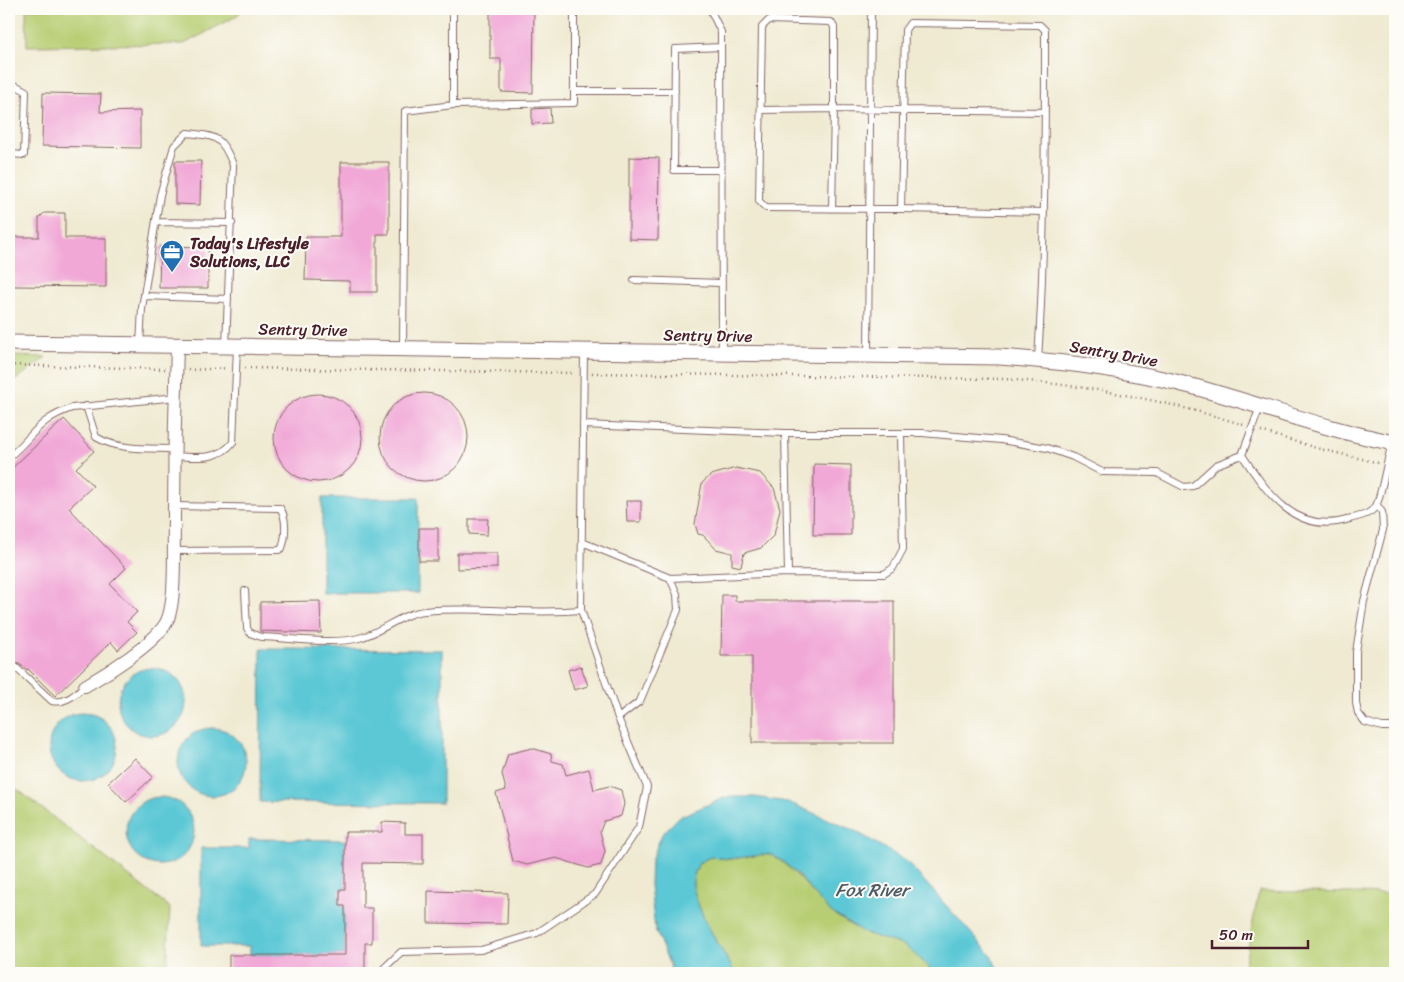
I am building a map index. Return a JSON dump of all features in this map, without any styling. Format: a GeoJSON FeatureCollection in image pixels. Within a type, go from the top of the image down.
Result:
{"type":"FeatureCollection","features":[{"type":"Feature","properties":{"kind":"street","name":"Sentry Drive"},"geometry":{"type":"LineString","coordinates":[[9,343],[1000,357],[1124,371],[1190,385],[1346,432],[1394,443]]}},
{"type":"Feature","properties":{"kind":"street"},"geometry":{"type":"LineString","coordinates":[[85,686],[114,668],[157,634],[165,624],[171,600],[177,345]]}},
{"type":"Feature","properties":{"kind":"lane"},"geometry":{"type":"LineString","coordinates":[[452,9],[453,106]]}},
{"type":"Feature","properties":{"kind":"lane"},"geometry":{"type":"LineString","coordinates":[[403,348],[405,111],[453,106],[574,102],[574,9]]}},
{"type":"Feature","properties":{"kind":"lane"},"geometry":{"type":"LineString","coordinates":[[710,9],[721,32],[722,353]]}},
{"type":"Feature","properties":{"kind":"lane"},"geometry":{"type":"LineString","coordinates":[[868,355],[871,9]]}},
{"type":"Feature","properties":{"kind":"lane"},"geometry":{"type":"LineString","coordinates":[[832,209],[834,27],[831,22],[770,20],[762,27],[760,201],[766,208],[832,209],[901,209],[1043,212]]}},
{"type":"Feature","properties":{"kind":"lane"},"geometry":{"type":"LineString","coordinates":[[901,209],[905,30],[910,23],[1040,25],[1045,30],[1045,112],[1038,360]]}},
{"type":"Feature","properties":{"kind":"lane"},"geometry":{"type":"LineString","coordinates":[[721,47],[675,49],[674,170],[721,170]]}},
{"type":"Feature","properties":{"kind":"lane"},"geometry":{"type":"LineString","coordinates":[[9,82],[26,91],[24,154],[9,154]]}},
{"type":"Feature","properties":{"kind":"lane"},"geometry":{"type":"LineString","coordinates":[[574,91],[675,91]]}},
{"type":"Feature","properties":{"kind":"lane"},"geometry":{"type":"LineString","coordinates":[[762,110],[834,109],[1045,112]]}},
{"type":"Feature","properties":{"kind":"lane"},"geometry":{"type":"LineString","coordinates":[[86,406],[96,437],[107,444],[210,457],[224,451],[233,442],[237,368],[232,346],[228,299],[233,164],[225,145],[209,135],[187,133],[174,146],[160,195],[144,296],[140,345]]}},
{"type":"Feature","properties":{"kind":"lane"},"geometry":{"type":"LineString","coordinates":[[156,222],[232,223]]}},
{"type":"Feature","properties":{"kind":"lane"},"geometry":{"type":"LineString","coordinates":[[634,280],[721,283]]}},
{"type":"Feature","properties":{"kind":"lane"},"geometry":{"type":"LineString","coordinates":[[144,296],[228,299]]}},
{"type":"Feature","properties":{"kind":"lane"},"geometry":{"type":"LineString","coordinates":[[378,973],[401,952],[481,950],[537,933],[595,894],[639,827],[647,787],[618,718],[581,610],[584,351]]}},
{"type":"Feature","properties":{"kind":"lane"},"geometry":{"type":"LineString","coordinates":[[9,457],[45,420],[72,408],[176,397]]}},
{"type":"Feature","properties":{"kind":"lane"},"geometry":{"type":"LineString","coordinates":[[1242,455],[1260,406]]}},
{"type":"Feature","properties":{"kind":"lane"},"geometry":{"type":"LineString","coordinates":[[583,425],[785,433],[901,433],[1002,440],[1038,447],[1072,457],[1102,472],[1157,473],[1184,487],[1193,486],[1216,465],[1242,455]]}},
{"type":"Feature","properties":{"kind":"lane"},"geometry":{"type":"LineString","coordinates":[[785,433],[788,572]]}},
{"type":"Feature","properties":{"kind":"lane"},"geometry":{"type":"LineString","coordinates":[[582,542],[670,578],[788,572],[884,574],[893,568],[903,549],[901,433]]}},
{"type":"Feature","properties":{"kind":"lane"},"geometry":{"type":"LineString","coordinates":[[1242,455],[1266,492],[1277,503],[1308,520],[1335,524],[1369,513],[1377,505],[1386,465],[1394,443]]}},
{"type":"Feature","properties":{"kind":"lane"},"geometry":{"type":"LineString","coordinates":[[1377,505],[1382,512],[1383,530],[1364,601],[1356,652],[1356,703],[1358,713],[1365,722],[1382,727],[1395,727]]}},
{"type":"Feature","properties":{"kind":"lane"},"geometry":{"type":"LineString","coordinates":[[173,551],[279,550],[284,542],[284,517],[280,508],[174,506]]}},
{"type":"Feature","properties":{"kind":"lane"},"geometry":{"type":"LineString","coordinates":[[618,718],[640,701],[678,610],[677,594],[670,578]]}},
{"type":"Feature","properties":{"kind":"lane"},"geometry":{"type":"LineString","coordinates":[[245,591],[247,628],[250,633],[261,637],[334,640],[358,638],[371,634],[403,617],[424,611],[548,613],[581,610]]}},
{"type":"Feature","properties":{"kind":"lane"},"geometry":{"type":"LineString","coordinates":[[9,661],[52,701],[58,702],[69,699],[85,686]]}},
{"type":"Feature","properties":{"kind":"path"},"geometry":{"type":"LineString","coordinates":[[9,365],[141,367],[176,370],[237,368],[1002,379],[1059,383],[1131,394],[1201,412],[1316,448],[1386,465]]}},
{"type":"Feature","properties":{"kind":"green space"},"geometry":{"type":"Polygon","coordinates":[[[26,9],[244,9],[235,17],[184,44],[27,46],[26,9]]]}},
{"type":"Feature","properties":{"kind":"green space"},"geometry":{"type":"Polygon","coordinates":[[[9,356],[46,357],[9,385],[9,356]]]}},
{"type":"Feature","properties":{"kind":"green space"},"geometry":{"type":"Polygon","coordinates":[[[9,783],[170,908],[167,973],[9,973],[9,783]]]}},
{"type":"Feature","properties":{"kind":"green space"},"geometry":{"type":"Polygon","coordinates":[[[770,854],[791,869],[836,916],[861,930],[908,948],[936,973],[735,973],[700,908],[693,885],[694,877],[699,863],[710,857],[729,859],[770,854]]]}},
{"type":"Feature","properties":{"kind":"green space"},"geometry":{"type":"Polygon","coordinates":[[[1259,891],[1395,894],[1395,973],[1243,973],[1259,891]]]}},
{"type":"Feature","properties":{"kind":"water"},"geometry":{"type":"Polygon","coordinates":[[[322,498],[418,498],[418,593],[322,593],[322,498]]]}},
{"type":"Feature","properties":{"kind":"water"},"geometry":{"type":"Polygon","coordinates":[[[261,649],[442,650],[442,803],[260,802],[261,649]]]}},
{"type":"Feature","properties":{"kind":"water"},"geometry":{"type":"Polygon","coordinates":[[[145,668],[159,668],[171,673],[181,683],[186,695],[186,709],[181,721],[171,731],[159,736],[145,736],[133,731],[123,721],[118,709],[118,695],[123,683],[133,673],[145,668]]]}},
{"type":"Feature","properties":{"kind":"water"},"geometry":{"type":"Polygon","coordinates":[[[76,713],[90,713],[102,718],[112,728],[117,740],[117,754],[112,766],[102,776],[90,781],[76,781],[64,776],[54,766],[49,754],[49,740],[54,728],[64,718],[76,713]]]}},
{"type":"Feature","properties":{"kind":"water"},"geometry":{"type":"Polygon","coordinates":[[[205,728],[219,728],[231,733],[241,743],[246,755],[246,769],[241,781],[231,791],[219,796],[205,796],[193,791],[183,781],[178,769],[178,755],[183,743],[193,733],[205,728]]]}},
{"type":"Feature","properties":{"kind":"water"},"geometry":{"type":"Polygon","coordinates":[[[153,797],[167,797],[179,802],[189,812],[194,824],[194,838],[189,850],[179,860],[167,865],[153,865],[141,860],[131,850],[126,838],[126,824],[131,812],[141,802],[153,797]]]}},
{"type":"Feature","properties":{"kind":"water","name":"Fox River"},"geometry":{"type":"Polygon","coordinates":[[[726,797],[755,797],[788,802],[857,832],[906,861],[990,954],[1000,973],[936,973],[905,946],[864,933],[829,911],[798,875],[782,861],[770,854],[729,859],[710,857],[699,863],[693,880],[696,897],[705,920],[735,973],[673,973],[655,929],[650,885],[651,861],[662,834],[679,817],[726,797]]]}},
{"type":"Feature","properties":{"kind":"water"},"geometry":{"type":"Polygon","coordinates":[[[249,839],[345,840],[345,889],[340,906],[345,906],[345,955],[250,955],[250,946],[201,946],[201,848],[249,848],[249,839]]]}},
{"type":"Feature","properties":{"kind":"building"},"geometry":{"type":"Polygon","coordinates":[[[490,9],[534,9],[533,93],[501,92],[501,59],[490,59],[490,9]]]}},
{"type":"Feature","properties":{"kind":"building"},"geometry":{"type":"Polygon","coordinates":[[[43,93],[101,94],[100,112],[140,111],[140,148],[42,146],[43,93]]]}},
{"type":"Feature","properties":{"kind":"building"},"geometry":{"type":"Polygon","coordinates":[[[550,108],[551,123],[532,124],[532,109],[550,108]]]}},
{"type":"Feature","properties":{"kind":"building"},"geometry":{"type":"Polygon","coordinates":[[[629,157],[659,158],[658,240],[629,239],[629,157]]]}},
{"type":"Feature","properties":{"kind":"building"},"geometry":{"type":"Polygon","coordinates":[[[175,161],[201,161],[200,205],[175,204],[175,161]]]}},
{"type":"Feature","properties":{"kind":"building"},"geometry":{"type":"Polygon","coordinates":[[[341,162],[389,162],[389,234],[377,234],[377,292],[350,292],[350,281],[305,280],[306,237],[341,237],[341,162]]]}},
{"type":"Feature","properties":{"kind":"building"},"geometry":{"type":"Polygon","coordinates":[[[44,213],[65,213],[65,238],[106,238],[106,287],[14,286],[9,260],[9,237],[39,237],[39,218],[44,213]]]}},
{"type":"Feature","properties":{"kind":"building"},"geometry":{"type":"Polygon","coordinates":[[[160,246],[208,247],[208,288],[159,288],[160,246]]]}},
{"type":"Feature","properties":{"kind":"building"},"geometry":{"type":"Polygon","coordinates":[[[424,393],[441,397],[455,406],[464,420],[468,437],[464,454],[455,468],[441,477],[424,481],[407,477],[393,468],[384,454],[380,437],[384,420],[393,406],[407,397],[424,393]]]}},
{"type":"Feature","properties":{"kind":"building"},"geometry":{"type":"Polygon","coordinates":[[[318,394],[335,398],[349,407],[358,421],[362,438],[358,455],[349,469],[335,478],[318,482],[301,478],[287,469],[278,455],[274,438],[278,421],[287,407],[301,398],[318,394]]]}},
{"type":"Feature","properties":{"kind":"building"},"geometry":{"type":"Polygon","coordinates":[[[64,419],[94,451],[76,468],[93,486],[69,508],[126,568],[110,584],[137,612],[127,622],[137,632],[118,650],[111,642],[55,696],[28,669],[9,656],[9,471],[64,419]]]}},
{"type":"Feature","properties":{"kind":"building"},"geometry":{"type":"Polygon","coordinates":[[[814,464],[851,465],[851,535],[813,535],[814,464]]]}},
{"type":"Feature","properties":{"kind":"building"},"geometry":{"type":"Polygon","coordinates":[[[736,468],[760,473],[774,488],[780,509],[774,535],[761,548],[744,553],[741,567],[732,565],[732,553],[716,549],[703,535],[698,534],[695,524],[702,483],[711,475],[736,468]]]}},
{"type":"Feature","properties":{"kind":"building"},"geometry":{"type":"Polygon","coordinates":[[[626,501],[641,501],[641,522],[627,522],[626,501]]]}},
{"type":"Feature","properties":{"kind":"building"},"geometry":{"type":"Polygon","coordinates":[[[469,519],[488,519],[487,535],[469,534],[469,519]]]}},
{"type":"Feature","properties":{"kind":"building"},"geometry":{"type":"Polygon","coordinates":[[[419,528],[438,528],[438,561],[419,561],[419,528]]]}},
{"type":"Feature","properties":{"kind":"building"},"geometry":{"type":"Polygon","coordinates":[[[457,553],[497,553],[497,568],[457,569],[457,553]]]}},
{"type":"Feature","properties":{"kind":"building"},"geometry":{"type":"Polygon","coordinates":[[[722,595],[735,595],[735,601],[894,601],[894,743],[752,743],[752,656],[721,656],[722,595]]]}},
{"type":"Feature","properties":{"kind":"building"},"geometry":{"type":"Polygon","coordinates":[[[320,601],[321,633],[260,631],[260,602],[320,601]]]}},
{"type":"Feature","properties":{"kind":"building"},"geometry":{"type":"Polygon","coordinates":[[[581,666],[588,686],[574,690],[568,670],[581,666]]]}},
{"type":"Feature","properties":{"kind":"building"},"geometry":{"type":"Polygon","coordinates":[[[532,748],[551,754],[552,761],[563,764],[566,775],[589,769],[594,790],[609,786],[621,790],[624,804],[621,816],[604,821],[600,831],[605,851],[601,865],[588,868],[556,858],[527,865],[513,861],[496,793],[506,790],[502,774],[508,754],[532,748]]]}},
{"type":"Feature","properties":{"kind":"building"},"geometry":{"type":"Polygon","coordinates":[[[135,758],[153,777],[126,802],[108,783],[135,758]]]}},
{"type":"Feature","properties":{"kind":"building"},"geometry":{"type":"Polygon","coordinates":[[[382,822],[405,823],[405,834],[423,834],[423,864],[363,863],[363,908],[372,908],[372,943],[365,943],[365,973],[229,973],[229,955],[345,955],[345,906],[340,906],[340,889],[345,889],[345,832],[382,832],[382,822]]]}},
{"type":"Feature","properties":{"kind":"building"},"geometry":{"type":"Polygon","coordinates":[[[428,891],[508,893],[507,924],[428,923],[428,891]]]}},
{"type":"Feature","properties":{"kind":"place","name":"Today's Lifestyle Solutions, LLC"},"geometry":{"type":"Point","coordinates":[172,273]}}]}
